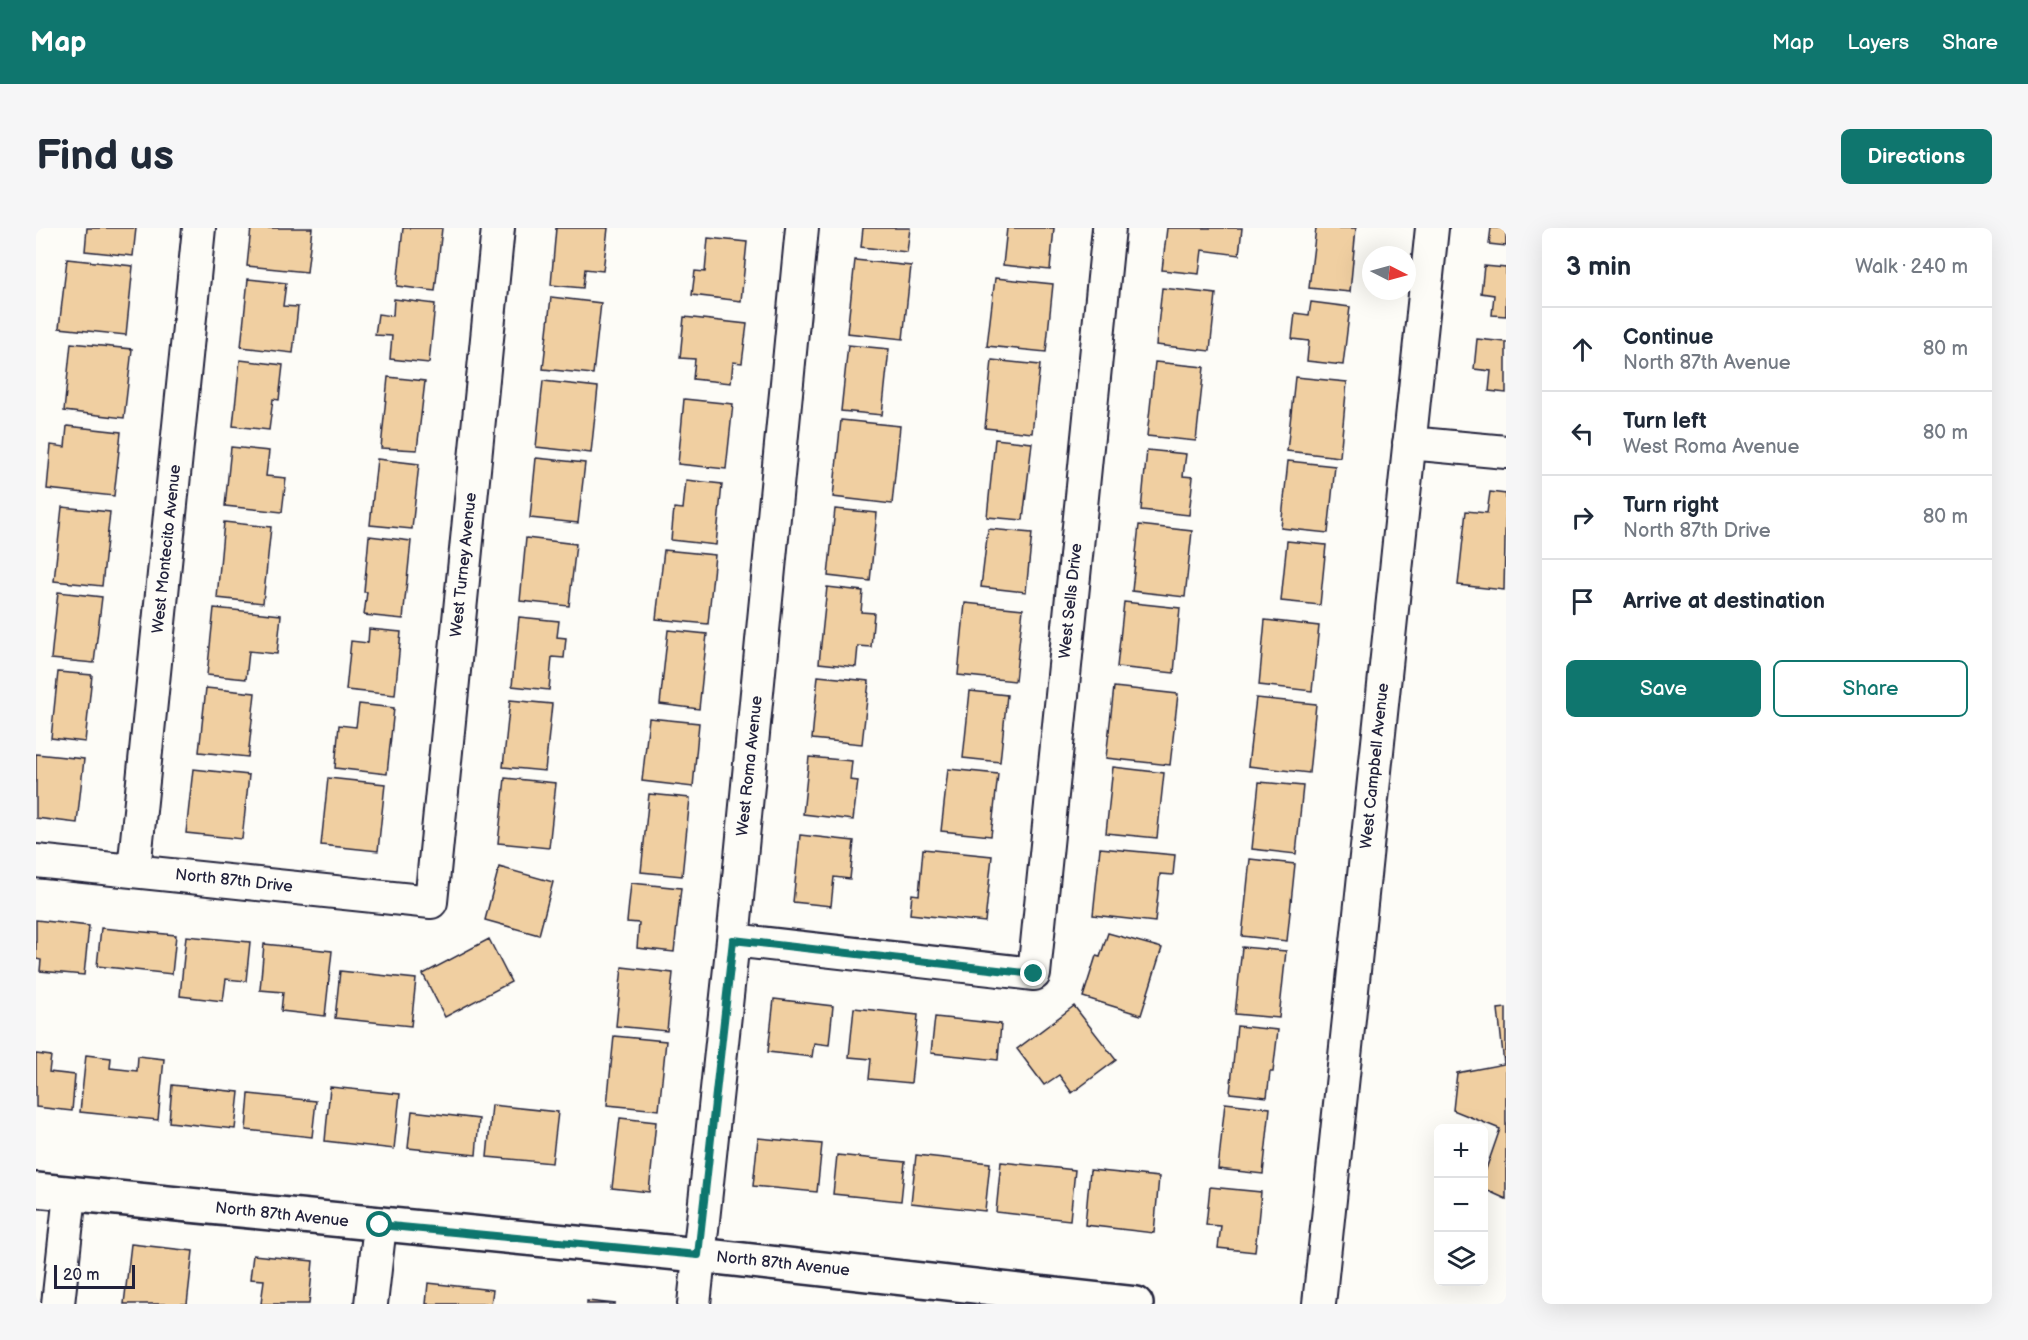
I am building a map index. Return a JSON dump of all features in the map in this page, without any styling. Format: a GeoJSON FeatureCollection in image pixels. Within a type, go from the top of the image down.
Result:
{"type":"FeatureCollection","features":[{"type":"Feature","properties":{"kind":"street","name":"West Montecito Avenue"},"geometry":{"type":"LineString","coordinates":[[134,870],[199,228]]}},
{"type":"Feature","properties":{"kind":"street","name":"West Turney Avenue"},"geometry":{"type":"LineString","coordinates":[[431,902],[498,228]]}},
{"type":"Feature","properties":{"kind":"street","name":"West Roma Avenue"},"geometry":{"type":"LineString","coordinates":[[694,1304],[733,940],[802,228]]}},
{"type":"Feature","properties":{"kind":"street","name":"West Sells Drive"},"geometry":{"type":"LineString","coordinates":[[733,940],[1034,974],[1109,228]]}},
{"type":"Feature","properties":{"kind":"street","name":"West Campbell Avenue"},"geometry":{"type":"LineString","coordinates":[[1319,1304],[1432,228]]}},
{"type":"Feature","properties":{"kind":"street"},"geometry":{"type":"LineString","coordinates":[[1409,443],[1506,452]]}},
{"type":"Feature","properties":{"kind":"street","name":"North 87th Drive"},"geometry":{"type":"LineString","coordinates":[[36,861],[431,902]]}},
{"type":"Feature","properties":{"kind":"street","name":"North 87th Avenue"},"geometry":{"type":"LineString","coordinates":[[36,1190],[698,1255],[1136,1304]]}},
{"type":"Feature","properties":{"kind":"street"},"geometry":{"type":"LineString","coordinates":[[58,1304],[70,1194]]}},
{"type":"Feature","properties":{"kind":"street"},"geometry":{"type":"LineString","coordinates":[[371,1304],[380,1225]]}},
{"type":"Feature","properties":{"kind":"building"},"geometry":{"type":"Polygon","coordinates":[[[87,228],[136,228],[133,256],[85,251],[87,228]]]}},
{"type":"Feature","properties":{"kind":"building"},"geometry":{"type":"Polygon","coordinates":[[[251,228],[312,228],[307,272],[247,266],[251,228]]]}},
{"type":"Feature","properties":{"kind":"building"},"geometry":{"type":"Polygon","coordinates":[[[403,228],[442,228],[435,291],[397,286],[403,228]]]}},
{"type":"Feature","properties":{"kind":"building"},"geometry":{"type":"Polygon","coordinates":[[[556,228],[608,228],[603,271],[585,269],[583,288],[551,285],[556,228]]]}},
{"type":"Feature","properties":{"kind":"building"},"geometry":{"type":"Polygon","coordinates":[[[863,228],[910,228],[907,252],[861,247],[863,228]]]}},
{"type":"Feature","properties":{"kind":"building"},"geometry":{"type":"Polygon","coordinates":[[[1007,228],[1054,228],[1050,270],[1003,265],[1007,228]]]}},
{"type":"Feature","properties":{"kind":"building"},"geometry":{"type":"Polygon","coordinates":[[[1167,228],[1242,228],[1239,255],[1202,250],[1199,274],[1162,270],[1167,228]]]}},
{"type":"Feature","properties":{"kind":"building"},"geometry":{"type":"Polygon","coordinates":[[[1316,228],[1356,228],[1350,292],[1309,288],[1316,228]]]}},
{"type":"Feature","properties":{"kind":"building"},"geometry":{"type":"Polygon","coordinates":[[[1491,228],[1506,228],[1506,246],[1489,244],[1491,228]]]}},
{"type":"Feature","properties":{"kind":"building"},"geometry":{"type":"Polygon","coordinates":[[[708,238],[747,242],[741,301],[692,295],[695,271],[705,272],[708,238]]]}},
{"type":"Feature","properties":{"kind":"building"},"geometry":{"type":"Polygon","coordinates":[[[67,259],[133,266],[126,335],[59,328],[67,259]]]}},
{"type":"Feature","properties":{"kind":"building"},"geometry":{"type":"Polygon","coordinates":[[[855,260],[911,266],[903,339],[847,333],[855,260]]]}},
{"type":"Feature","properties":{"kind":"building"},"geometry":{"type":"Polygon","coordinates":[[[1484,266],[1506,268],[1506,316],[1492,315],[1494,295],[1481,293],[1484,266]]]}},
{"type":"Feature","properties":{"kind":"building"},"geometry":{"type":"Polygon","coordinates":[[[995,278],[1053,284],[1046,352],[987,346],[995,278]]]}},
{"type":"Feature","properties":{"kind":"building"},"geometry":{"type":"Polygon","coordinates":[[[248,279],[286,283],[283,306],[298,307],[293,353],[241,347],[248,279]]]}},
{"type":"Feature","properties":{"kind":"building"},"geometry":{"type":"Polygon","coordinates":[[[1162,288],[1216,294],[1210,351],[1156,345],[1162,288]]]}},
{"type":"Feature","properties":{"kind":"building"},"geometry":{"type":"Polygon","coordinates":[[[551,297],[601,303],[593,374],[543,369],[551,297]]]}},
{"type":"Feature","properties":{"kind":"building"},"geometry":{"type":"Polygon","coordinates":[[[394,299],[435,304],[429,363],[390,359],[392,336],[375,335],[378,314],[393,316],[394,299]]]}},
{"type":"Feature","properties":{"kind":"building"},"geometry":{"type":"Polygon","coordinates":[[[1311,302],[1350,307],[1343,365],[1307,361],[1309,341],[1292,339],[1295,313],[1309,315],[1311,302]]]}},
{"type":"Feature","properties":{"kind":"building"},"geometry":{"type":"Polygon","coordinates":[[[684,317],[747,324],[742,363],[733,362],[731,383],[693,379],[695,359],[680,358],[684,317]]]}},
{"type":"Feature","properties":{"kind":"building"},"geometry":{"type":"Polygon","coordinates":[[[1477,339],[1506,342],[1506,393],[1489,391],[1491,371],[1474,369],[1477,339]]]}},
{"type":"Feature","properties":{"kind":"building"},"geometry":{"type":"Polygon","coordinates":[[[71,343],[132,349],[124,418],[64,411],[71,343]]]}},
{"type":"Feature","properties":{"kind":"building"},"geometry":{"type":"Polygon","coordinates":[[[848,345],[889,349],[882,415],[841,411],[848,345]]]}},
{"type":"Feature","properties":{"kind":"building"},"geometry":{"type":"Polygon","coordinates":[[[240,360],[283,365],[279,400],[273,399],[269,430],[233,426],[240,360]]]}},
{"type":"Feature","properties":{"kind":"building"},"geometry":{"type":"Polygon","coordinates":[[[992,360],[1040,365],[1032,433],[985,428],[992,360]]]}},
{"type":"Feature","properties":{"kind":"building"},"geometry":{"type":"Polygon","coordinates":[[[1155,362],[1204,367],[1196,441],[1147,436],[1155,362]]]}},
{"type":"Feature","properties":{"kind":"building"},"geometry":{"type":"Polygon","coordinates":[[[388,377],[425,381],[417,450],[381,448],[388,377]]]}},
{"type":"Feature","properties":{"kind":"building"},"geometry":{"type":"Polygon","coordinates":[[[1295,377],[1347,382],[1340,457],[1287,451],[1295,377]]]}},
{"type":"Feature","properties":{"kind":"building"},"geometry":{"type":"Polygon","coordinates":[[[543,381],[598,387],[591,453],[536,447],[543,381]]]}},
{"type":"Feature","properties":{"kind":"building"},"geometry":{"type":"Polygon","coordinates":[[[684,399],[733,404],[726,469],[678,464],[684,399]]]}},
{"type":"Feature","properties":{"kind":"building"},"geometry":{"type":"Polygon","coordinates":[[[841,420],[900,426],[892,504],[833,497],[841,420]]]}},
{"type":"Feature","properties":{"kind":"building"},"geometry":{"type":"Polygon","coordinates":[[[67,426],[121,432],[114,496],[47,489],[51,445],[65,447],[67,426]]]}},
{"type":"Feature","properties":{"kind":"building"},"geometry":{"type":"Polygon","coordinates":[[[995,439],[1032,443],[1023,520],[987,517],[995,439]]]}},
{"type":"Feature","properties":{"kind":"building"},"geometry":{"type":"Polygon","coordinates":[[[231,447],[269,451],[266,476],[286,478],[282,512],[225,506],[231,447]]]}},
{"type":"Feature","properties":{"kind":"building"},"geometry":{"type":"Polygon","coordinates":[[[1147,450],[1186,454],[1183,476],[1193,477],[1189,515],[1141,510],[1147,450]]]}},
{"type":"Feature","properties":{"kind":"building"},"geometry":{"type":"Polygon","coordinates":[[[536,458],[585,463],[578,523],[530,518],[536,458]]]}},
{"type":"Feature","properties":{"kind":"building"},"geometry":{"type":"Polygon","coordinates":[[[377,459],[419,464],[412,529],[370,525],[377,459]]]}},
{"type":"Feature","properties":{"kind":"building"},"geometry":{"type":"Polygon","coordinates":[[[1288,461],[1335,466],[1328,533],[1281,528],[1288,461]]]}},
{"type":"Feature","properties":{"kind":"building"},"geometry":{"type":"Polygon","coordinates":[[[686,480],[722,484],[716,545],[671,540],[674,508],[683,509],[686,480]]]}},
{"type":"Feature","properties":{"kind":"building"},"geometry":{"type":"Polygon","coordinates":[[[1490,492],[1506,494],[1504,590],[1458,585],[1466,511],[1487,513],[1490,492]]]}},
{"type":"Feature","properties":{"kind":"building"},"geometry":{"type":"Polygon","coordinates":[[[62,507],[110,512],[102,586],[54,581],[62,507]]]}},
{"type":"Feature","properties":{"kind":"building"},"geometry":{"type":"Polygon","coordinates":[[[835,509],[877,513],[870,581],[828,576],[835,509]]]}},
{"type":"Feature","properties":{"kind":"building"},"geometry":{"type":"Polygon","coordinates":[[[224,522],[271,527],[263,603],[217,598],[224,522]]]}},
{"type":"Feature","properties":{"kind":"building"},"geometry":{"type":"Polygon","coordinates":[[[1139,525],[1192,531],[1185,597],[1132,591],[1139,525]]]}},
{"type":"Feature","properties":{"kind":"building"},"geometry":{"type":"Polygon","coordinates":[[[988,529],[1032,533],[1026,592],[981,587],[988,529]]]}},
{"type":"Feature","properties":{"kind":"building"},"geometry":{"type":"Polygon","coordinates":[[[369,536],[411,541],[403,619],[364,615],[369,536]]]}},
{"type":"Feature","properties":{"kind":"building"},"geometry":{"type":"Polygon","coordinates":[[[526,538],[576,544],[569,606],[520,601],[526,538]]]}},
{"type":"Feature","properties":{"kind":"building"},"geometry":{"type":"Polygon","coordinates":[[[1287,541],[1326,545],[1320,605],[1281,601],[1287,541]]]}},
{"type":"Feature","properties":{"kind":"building"},"geometry":{"type":"Polygon","coordinates":[[[664,550],[715,555],[708,624],[656,619],[664,550]]]}},
{"type":"Feature","properties":{"kind":"building"},"geometry":{"type":"Polygon","coordinates":[[[827,587],[863,591],[861,612],[874,613],[871,647],[858,646],[856,667],[819,663],[827,587]]]}},
{"type":"Feature","properties":{"kind":"building"},"geometry":{"type":"Polygon","coordinates":[[[58,592],[102,597],[94,663],[51,659],[58,592]]]}},
{"type":"Feature","properties":{"kind":"building"},"geometry":{"type":"Polygon","coordinates":[[[1124,602],[1180,608],[1174,673],[1117,667],[1124,602]]]}},
{"type":"Feature","properties":{"kind":"building"},"geometry":{"type":"Polygon","coordinates":[[[965,603],[1023,609],[1015,681],[958,675],[965,603]]]}},
{"type":"Feature","properties":{"kind":"building"},"geometry":{"type":"Polygon","coordinates":[[[214,608],[281,615],[277,654],[249,651],[246,679],[207,675],[214,608]]]}},
{"type":"Feature","properties":{"kind":"building"},"geometry":{"type":"Polygon","coordinates":[[[519,617],[559,621],[557,637],[566,638],[564,658],[552,657],[549,690],[512,686],[519,617]]]}},
{"type":"Feature","properties":{"kind":"building"},"geometry":{"type":"Polygon","coordinates":[[[1265,620],[1319,626],[1312,691],[1259,685],[1265,620]]]}},
{"type":"Feature","properties":{"kind":"building"},"geometry":{"type":"Polygon","coordinates":[[[369,629],[401,632],[395,695],[346,690],[351,641],[368,643],[369,629]]]}},
{"type":"Feature","properties":{"kind":"building"},"geometry":{"type":"Polygon","coordinates":[[[668,630],[707,634],[699,709],[660,704],[668,630]]]}},
{"type":"Feature","properties":{"kind":"building"},"geometry":{"type":"Polygon","coordinates":[[[58,672],[92,675],[85,742],[51,738],[58,672]]]}},
{"type":"Feature","properties":{"kind":"building"},"geometry":{"type":"Polygon","coordinates":[[[818,676],[869,681],[862,744],[812,739],[818,676]]]}},
{"type":"Feature","properties":{"kind":"building"},"geometry":{"type":"Polygon","coordinates":[[[1114,687],[1178,694],[1170,765],[1106,758],[1114,687]]]}},
{"type":"Feature","properties":{"kind":"building"},"geometry":{"type":"Polygon","coordinates":[[[206,688],[255,693],[248,757],[199,752],[206,688]]]}},
{"type":"Feature","properties":{"kind":"building"},"geometry":{"type":"Polygon","coordinates":[[[970,691],[1007,695],[1000,762],[963,758],[970,691]]]}},
{"type":"Feature","properties":{"kind":"building"},"geometry":{"type":"Polygon","coordinates":[[[1256,698],[1316,704],[1309,773],[1248,766],[1256,698]]]}},
{"type":"Feature","properties":{"kind":"building"},"geometry":{"type":"Polygon","coordinates":[[[510,700],[552,704],[545,771],[503,767],[510,700]]]}},
{"type":"Feature","properties":{"kind":"building"},"geometry":{"type":"Polygon","coordinates":[[[359,704],[394,708],[387,774],[335,768],[339,725],[356,727],[359,704]]]}},
{"type":"Feature","properties":{"kind":"building"},"geometry":{"type":"Polygon","coordinates":[[[649,718],[699,723],[693,787],[642,781],[649,718]]]}},
{"type":"Feature","properties":{"kind":"building"},"geometry":{"type":"Polygon","coordinates":[[[36,754],[84,759],[77,823],[36,818],[36,754]]]}},
{"type":"Feature","properties":{"kind":"building"},"geometry":{"type":"Polygon","coordinates":[[[809,757],[852,761],[850,780],[858,781],[853,820],[803,814],[809,757]]]}},
{"type":"Feature","properties":{"kind":"building"},"geometry":{"type":"Polygon","coordinates":[[[1113,767],[1164,773],[1157,838],[1106,833],[1113,767]]]}},
{"type":"Feature","properties":{"kind":"building"},"geometry":{"type":"Polygon","coordinates":[[[193,769],[249,775],[242,839],[186,833],[193,769]]]}},
{"type":"Feature","properties":{"kind":"building"},"geometry":{"type":"Polygon","coordinates":[[[948,769],[998,774],[991,836],[941,831],[948,769]]]}},
{"type":"Feature","properties":{"kind":"building"},"geometry":{"type":"Polygon","coordinates":[[[328,778],[385,784],[378,851],[321,845],[328,778]]]}},
{"type":"Feature","properties":{"kind":"building"},"geometry":{"type":"Polygon","coordinates":[[[505,778],[556,783],[549,848],[498,843],[505,778]]]}},
{"type":"Feature","properties":{"kind":"building"},"geometry":{"type":"Polygon","coordinates":[[[1259,782],[1303,786],[1296,854],[1252,849],[1259,782]]]}},
{"type":"Feature","properties":{"kind":"building"},"geometry":{"type":"Polygon","coordinates":[[[649,794],[690,798],[682,876],[641,872],[649,794]]]}},
{"type":"Feature","properties":{"kind":"building"},"geometry":{"type":"Polygon","coordinates":[[[800,835],[854,841],[850,879],[834,877],[831,906],[793,902],[800,835]]]}},
{"type":"Feature","properties":{"kind":"building"},"geometry":{"type":"Polygon","coordinates":[[[1100,848],[1175,855],[1173,875],[1160,874],[1155,922],[1093,915],[1100,848]]]}},
{"type":"Feature","properties":{"kind":"building"},"geometry":{"type":"Polygon","coordinates":[[[923,849],[992,856],[985,922],[910,914],[912,894],[919,895],[923,849]]]}},
{"type":"Feature","properties":{"kind":"building"},"geometry":{"type":"Polygon","coordinates":[[[1250,859],[1295,864],[1287,941],[1242,936],[1250,859]]]}},
{"type":"Feature","properties":{"kind":"building"},"geometry":{"type":"Polygon","coordinates":[[[499,867],[553,882],[539,935],[485,920],[499,867]]]}},
{"type":"Feature","properties":{"kind":"building"},"geometry":{"type":"Polygon","coordinates":[[[631,883],[681,888],[674,952],[637,948],[639,923],[627,922],[631,883]]]}},
{"type":"Feature","properties":{"kind":"building"},"geometry":{"type":"Polygon","coordinates":[[[36,920],[89,926],[84,975],[40,971],[41,960],[36,959],[36,920]]]}},
{"type":"Feature","properties":{"kind":"building"},"geometry":{"type":"Polygon","coordinates":[[[101,928],[176,935],[172,974],[97,966],[101,928]]]}},
{"type":"Feature","properties":{"kind":"building"},"geometry":{"type":"Polygon","coordinates":[[[1108,933],[1162,948],[1141,1015],[1083,997],[1096,956],[1100,957],[1108,933]]]}},
{"type":"Feature","properties":{"kind":"building"},"geometry":{"type":"Polygon","coordinates":[[[186,936],[250,942],[246,981],[226,979],[223,1001],[180,996],[186,936]]]}},
{"type":"Feature","properties":{"kind":"building"},"geometry":{"type":"Polygon","coordinates":[[[489,939],[511,982],[445,1017],[423,974],[489,939]]]}},
{"type":"Feature","properties":{"kind":"building"},"geometry":{"type":"Polygon","coordinates":[[[264,944],[332,951],[325,1016],[281,1011],[283,992],[260,990],[264,944]]]}},
{"type":"Feature","properties":{"kind":"building"},"geometry":{"type":"Polygon","coordinates":[[[1242,947],[1286,951],[1279,1018],[1235,1014],[1242,947]]]}},
{"type":"Feature","properties":{"kind":"building"},"geometry":{"type":"Polygon","coordinates":[[[622,967],[673,973],[667,1031],[616,1026],[622,967]]]}},
{"type":"Feature","properties":{"kind":"building"},"geometry":{"type":"Polygon","coordinates":[[[340,971],[416,979],[411,1026],[335,1018],[340,971]]]}},
{"type":"Feature","properties":{"kind":"building"},"geometry":{"type":"Polygon","coordinates":[[[774,999],[833,1006],[829,1045],[814,1043],[812,1057],[768,1052],[774,999]]]}},
{"type":"Feature","properties":{"kind":"building"},"geometry":{"type":"Polygon","coordinates":[[[1074,1006],[1116,1060],[1072,1093],[1059,1075],[1044,1085],[1017,1049],[1074,1006]]]}},
{"type":"Feature","properties":{"kind":"building"},"geometry":{"type":"Polygon","coordinates":[[[854,1008],[918,1015],[911,1083],[869,1079],[871,1059],[849,1057],[854,1008]]]}},
{"type":"Feature","properties":{"kind":"building"},"geometry":{"type":"Polygon","coordinates":[[[1506,1008],[1506,1199],[1488,1191],[1488,1164],[1500,1129],[1453,1110],[1457,1073],[1504,1064],[1498,1009],[1506,1008]]]}},
{"type":"Feature","properties":{"kind":"building"},"geometry":{"type":"Polygon","coordinates":[[[935,1017],[1001,1024],[998,1060],[931,1053],[935,1017]]]}},
{"type":"Feature","properties":{"kind":"building"},"geometry":{"type":"Polygon","coordinates":[[[1237,1026],[1278,1030],[1273,1072],[1270,1072],[1267,1097],[1230,1093],[1237,1026]]]}},
{"type":"Feature","properties":{"kind":"building"},"geometry":{"type":"Polygon","coordinates":[[[614,1036],[666,1041],[659,1110],[607,1105],[614,1036]]]}},
{"type":"Feature","properties":{"kind":"building"},"geometry":{"type":"Polygon","coordinates":[[[36,1054],[51,1056],[49,1072],[75,1075],[72,1111],[36,1107],[36,1054]]]}},
{"type":"Feature","properties":{"kind":"building"},"geometry":{"type":"Polygon","coordinates":[[[86,1055],[111,1058],[110,1068],[137,1071],[138,1056],[164,1059],[158,1120],[80,1112],[86,1055]]]}},
{"type":"Feature","properties":{"kind":"building"},"geometry":{"type":"Polygon","coordinates":[[[172,1085],[239,1092],[235,1129],[169,1122],[172,1085]]]}},
{"type":"Feature","properties":{"kind":"building"},"geometry":{"type":"Polygon","coordinates":[[[330,1087],[400,1094],[394,1149],[325,1141],[330,1087]]]}},
{"type":"Feature","properties":{"kind":"building"},"geometry":{"type":"Polygon","coordinates":[[[249,1094],[316,1101],[312,1137],[246,1130],[249,1094]]]}},
{"type":"Feature","properties":{"kind":"building"},"geometry":{"type":"Polygon","coordinates":[[[1225,1103],[1270,1108],[1263,1174],[1218,1169],[1225,1103]]]}},
{"type":"Feature","properties":{"kind":"building"},"geometry":{"type":"Polygon","coordinates":[[[492,1105],[558,1112],[552,1163],[487,1157],[492,1105]]]}},
{"type":"Feature","properties":{"kind":"building"},"geometry":{"type":"Polygon","coordinates":[[[412,1111],[479,1119],[476,1155],[408,1148],[412,1111]]]}},
{"type":"Feature","properties":{"kind":"building"},"geometry":{"type":"Polygon","coordinates":[[[620,1118],[656,1122],[649,1192],[612,1188],[620,1118]]]}},
{"type":"Feature","properties":{"kind":"building"},"geometry":{"type":"Polygon","coordinates":[[[758,1138],[822,1144],[817,1192],[753,1186],[758,1138]]]}},
{"type":"Feature","properties":{"kind":"building"},"geometry":{"type":"Polygon","coordinates":[[[837,1155],[905,1162],[901,1201],[833,1194],[837,1155]]]}},
{"type":"Feature","properties":{"kind":"building"},"geometry":{"type":"Polygon","coordinates":[[[916,1155],[990,1163],[985,1211],[911,1203],[916,1155]]]}},
{"type":"Feature","properties":{"kind":"building"},"geometry":{"type":"Polygon","coordinates":[[[1001,1162],[1075,1170],[1070,1220],[996,1212],[1001,1162]]]}},
{"type":"Feature","properties":{"kind":"building"},"geometry":{"type":"Polygon","coordinates":[[[1090,1170],[1159,1177],[1154,1233],[1085,1225],[1090,1170]]]}},
{"type":"Feature","properties":{"kind":"building"},"geometry":{"type":"Polygon","coordinates":[[[1210,1187],[1261,1192],[1255,1252],[1218,1248],[1221,1226],[1206,1225],[1210,1187]]]}},
{"type":"Feature","properties":{"kind":"building"},"geometry":{"type":"Polygon","coordinates":[[[131,1244],[193,1251],[187,1304],[124,1304],[131,1244]]]}},
{"type":"Feature","properties":{"kind":"building"},"geometry":{"type":"Polygon","coordinates":[[[253,1255],[313,1261],[309,1304],[261,1304],[264,1280],[250,1279],[253,1255]]]}},
{"type":"Feature","properties":{"kind":"building"},"geometry":{"type":"Polygon","coordinates":[[[428,1283],[493,1290],[491,1304],[426,1304],[428,1283]]]}},
{"type":"Feature","properties":{"kind":"building"},"geometry":{"type":"Polygon","coordinates":[[[587,1301],[616,1304],[587,1304],[587,1301]]]}},
{"type":"Feature","properties":{"kind":"route"},"geometry":{"type":"LineString","coordinates":[[380,1225],[698,1255],[733,940],[1034,974]]}}]}
